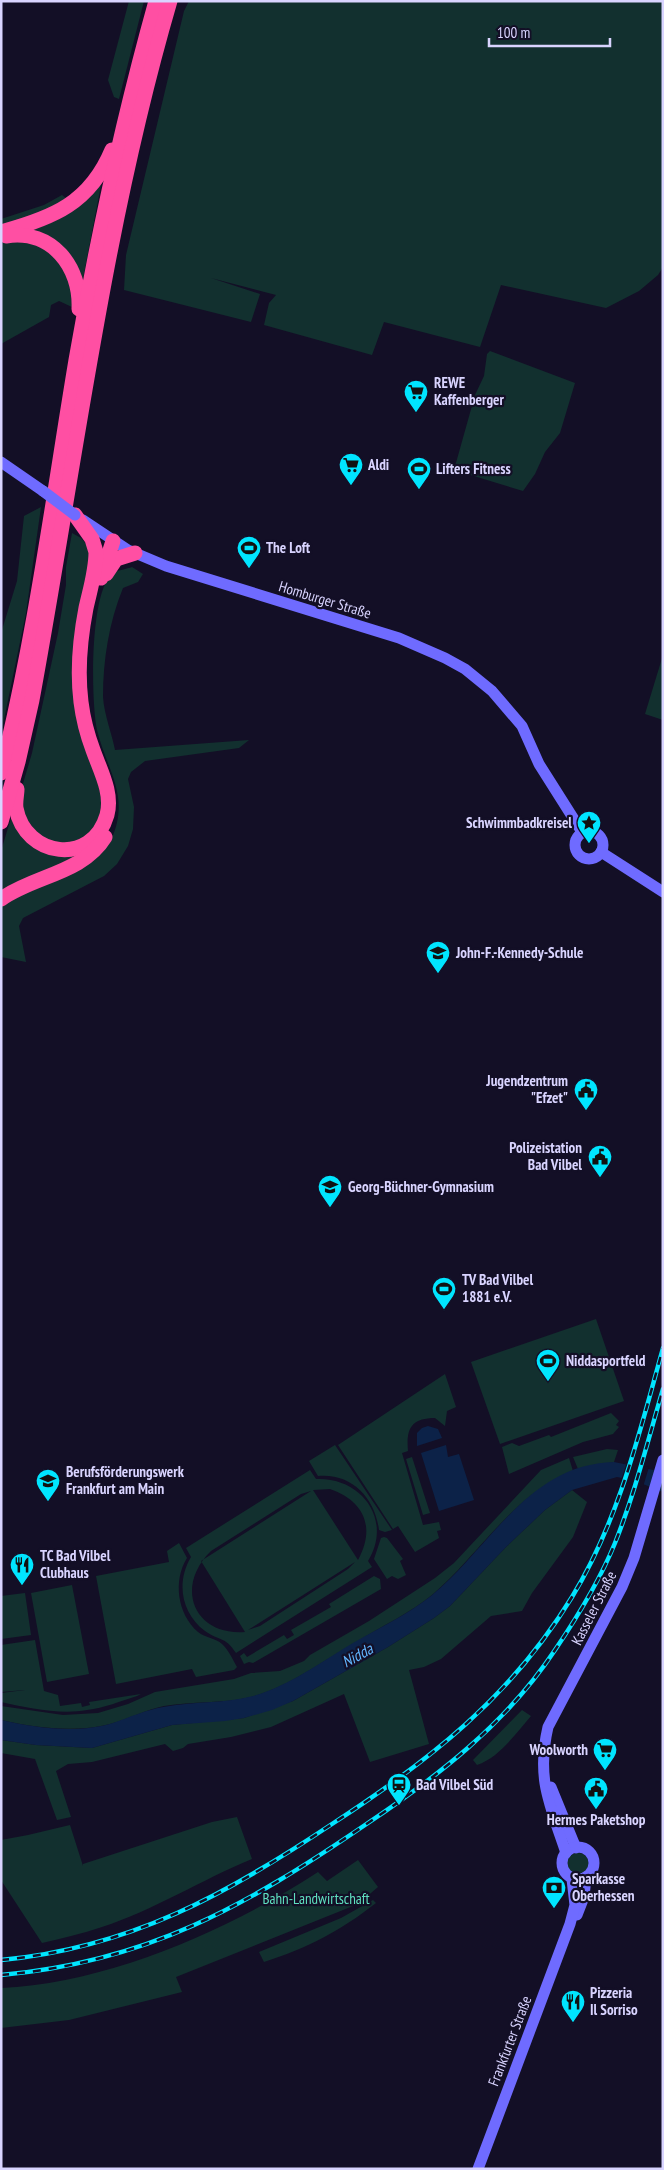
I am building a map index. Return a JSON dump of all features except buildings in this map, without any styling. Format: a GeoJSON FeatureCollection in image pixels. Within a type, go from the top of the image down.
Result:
{"type":"FeatureCollection","features":[{"type":"Feature","properties":{"kind":"highway"},"geometry":{"type":"LineString","coordinates":[[1,772],[17,705],[34,618],[76,358],[98,239],[125,116],[156,1]]}},
{"type":"Feature","properties":{"kind":"highway"},"geometry":{"type":"LineString","coordinates":[[1,822],[18,762],[48,610],[88,368],[112,241],[139,118],[170,1]]}},
{"type":"Feature","properties":{"kind":"highway"},"geometry":{"type":"LineString","coordinates":[[163,24],[176,1]]}},
{"type":"Feature","properties":{"kind":"highway"},"geometry":{"type":"LineString","coordinates":[[1,232],[38,222],[71,205],[91,186],[106,163],[125,116]]}},
{"type":"Feature","properties":{"kind":"highway"},"geometry":{"type":"LineString","coordinates":[[1,238],[14,236],[37,239],[55,250],[70,265],[79,291],[76,358]]}},
{"type":"Feature","properties":{"kind":"highway"},"geometry":{"type":"LineString","coordinates":[[18,762],[16,808],[20,821],[31,837],[45,846],[66,850],[85,846],[97,836],[107,813],[108,798],[85,723],[79,675],[82,630],[96,552],[92,539],[75,515]]}},
{"type":"Feature","properties":{"kind":"highway"},"geometry":{"type":"LineString","coordinates":[[96,560],[104,548],[113,540]]}},
{"type":"Feature","properties":{"kind":"highway"},"geometry":{"type":"LineString","coordinates":[[1,899],[27,884],[81,862],[98,848],[110,828],[113,814],[112,791],[92,728],[86,676],[88,643],[96,598],[113,540]]}},
{"type":"Feature","properties":{"kind":"highway"},"geometry":{"type":"LineString","coordinates":[[96,598],[112,564],[122,556],[135,553]]}},
{"type":"Feature","properties":{"kind":"street","name":"Homburger Straße"},"geometry":{"type":"LineString","coordinates":[[1,462],[75,515],[135,553],[189,574],[398,638],[431,651],[465,670],[492,691],[522,726],[539,764],[582,832]]}},
{"type":"Feature","properties":{"kind":"street"},"geometry":{"type":"LineString","coordinates":[[590,830],[598,833],[603,844],[601,852],[590,859],[579,855],[575,843],[582,832],[590,830]]}},
{"type":"Feature","properties":{"kind":"street"},"geometry":{"type":"LineString","coordinates":[[601,852],[663,892]]}},
{"type":"Feature","properties":{"kind":"street","name":"Kasseler Straße"},"geometry":{"type":"LineString","coordinates":[[571,1850],[544,1765],[545,1740],[552,1716],[622,1587],[646,1518],[663,1460]]}},
{"type":"Feature","properties":{"kind":"street","name":"Frankfurter Straße"},"geometry":{"type":"LineString","coordinates":[[478,2169],[570,1924],[575,1905],[572,1879],[565,1874],[562,1862],[571,1850],[585,1849],[593,1858],[593,1869],[586,1877],[584,1897],[576,1916],[570,1924]]}},
{"type":"Feature","properties":{"kind":"street"},"geometry":{"type":"LineString","coordinates":[[572,1879],[586,1877]]}},
{"type":"Feature","properties":{"kind":"green space"},"geometry":{"type":"Polygon","coordinates":[[[129,1],[144,1],[119,99],[114,97],[108,80],[129,1]]]}},
{"type":"Feature","properties":{"kind":"green space"},"geometry":{"type":"Polygon","coordinates":[[[189,1],[663,1],[663,267],[658,275],[639,291],[606,308],[501,285],[480,347],[384,322],[372,355],[264,325],[269,303],[276,295],[211,278],[260,294],[251,322],[124,290],[126,255],[184,11],[189,1]]]}},
{"type":"Feature","properties":{"kind":"green space"},"geometry":{"type":"Polygon","coordinates":[[[102,180],[82,284],[75,266],[26,232],[60,219],[79,207],[102,180]]]}},
{"type":"Feature","properties":{"kind":"green space"},"geometry":{"type":"Polygon","coordinates":[[[62,195],[68,200],[58,207],[1,227],[1,219],[44,205],[62,195]]]}},
{"type":"Feature","properties":{"kind":"green space"},"geometry":{"type":"Polygon","coordinates":[[[19,241],[44,248],[58,261],[64,270],[71,288],[72,307],[59,301],[51,305],[49,317],[1,344],[1,243],[19,241]]]}},
{"type":"Feature","properties":{"kind":"green space"},"geometry":{"type":"Polygon","coordinates":[[[490,351],[575,383],[560,433],[545,452],[535,474],[523,491],[454,470],[475,395],[484,376],[487,354],[490,351]]]}},
{"type":"Feature","properties":{"kind":"green space"},"geometry":{"type":"Polygon","coordinates":[[[41,507],[26,613],[1,734],[1,633],[17,581],[24,516],[41,507]]]}},
{"type":"Feature","properties":{"kind":"green space"},"geometry":{"type":"Polygon","coordinates":[[[72,533],[81,538],[91,550],[75,683],[102,786],[103,815],[81,844],[44,842],[23,814],[22,787],[32,753],[58,633],[72,533]]]}},
{"type":"Feature","properties":{"kind":"green space"},"geometry":{"type":"Polygon","coordinates":[[[132,567],[143,574],[138,582],[123,588],[111,628],[104,669],[103,697],[115,750],[249,740],[239,748],[145,761],[131,772],[128,779],[134,807],[133,829],[128,846],[117,864],[104,876],[23,918],[19,926],[26,962],[1,957],[1,907],[111,840],[117,824],[118,797],[101,745],[95,716],[94,648],[96,623],[105,584],[113,573],[132,567]]]}},
{"type":"Feature","properties":{"kind":"green space"},"geometry":{"type":"Polygon","coordinates":[[[663,655],[663,720],[645,714],[663,655]]]}},
{"type":"Feature","properties":{"kind":"green space"},"geometry":{"type":"Polygon","coordinates":[[[11,818],[15,818],[25,836],[90,850],[1,896],[1,851],[11,818]]]}},
{"type":"Feature","properties":{"kind":"green space","name":"Niddasportfeld"},"geometry":{"type":"Polygon","coordinates":[[[596,1319],[624,1401],[500,1444],[471,1362],[596,1319]]]}},
{"type":"Feature","properties":{"kind":"green space"},"geometry":{"type":"Polygon","coordinates":[[[445,1374],[456,1407],[447,1411],[445,1426],[435,1418],[420,1420],[415,1423],[409,1431],[408,1451],[402,1453],[423,1525],[439,1522],[441,1530],[437,1531],[439,1538],[415,1552],[398,1526],[393,1529],[338,1445],[445,1374]]]}},
{"type":"Feature","properties":{"kind":"green space"},"geometry":{"type":"Polygon","coordinates":[[[611,1413],[619,1421],[616,1425],[619,1427],[613,1434],[583,1442],[509,1474],[502,1447],[512,1443],[519,1446],[549,1435],[551,1437],[611,1413]]]}},
{"type":"Feature","properties":{"kind":"green space"},"geometry":{"type":"Polygon","coordinates":[[[335,1445],[392,1530],[385,1532],[379,1530],[373,1508],[360,1490],[351,1483],[330,1476],[318,1476],[309,1461],[335,1445]]]}},
{"type":"Feature","properties":{"kind":"green space"},"geometry":{"type":"Polygon","coordinates":[[[607,1449],[618,1450],[614,1462],[578,1469],[573,1457],[607,1449]]]}},
{"type":"Feature","properties":{"kind":"green space"},"geometry":{"type":"Polygon","coordinates":[[[412,1457],[430,1513],[423,1515],[406,1459],[412,1457]]]}},
{"type":"Feature","properties":{"kind":"green space"},"geometry":{"type":"Polygon","coordinates":[[[569,1458],[573,1471],[551,1482],[514,1510],[432,1595],[405,1614],[279,1687],[265,1693],[240,1699],[164,1706],[97,1727],[69,1729],[1,1720],[1,1706],[63,1715],[98,1713],[128,1704],[155,1692],[234,1679],[251,1673],[280,1671],[304,1661],[310,1655],[369,1621],[435,1578],[454,1563],[541,1470],[569,1458]]]}},
{"type":"Feature","properties":{"kind":"green space"},"geometry":{"type":"Polygon","coordinates":[[[310,1470],[316,1479],[332,1480],[347,1485],[359,1493],[369,1504],[375,1517],[377,1531],[375,1546],[368,1561],[372,1567],[236,1653],[222,1639],[205,1631],[197,1624],[186,1606],[183,1597],[183,1577],[191,1557],[186,1548],[310,1470]],[[330,1489],[313,1490],[358,1560],[366,1537],[364,1517],[359,1508],[342,1494],[330,1489]],[[311,1491],[301,1494],[211,1551],[205,1558],[311,1491]],[[202,1562],[194,1579],[192,1594],[195,1606],[202,1618],[213,1626],[227,1631],[245,1632],[202,1562]],[[355,1562],[248,1630],[260,1626],[348,1569],[355,1562]]]}},
{"type":"Feature","properties":{"kind":"green space"},"geometry":{"type":"Polygon","coordinates":[[[572,1490],[587,1502],[573,1537],[532,1593],[522,1611],[491,1616],[441,1659],[424,1667],[409,1670],[429,1744],[370,1762],[344,1694],[271,1727],[231,1737],[188,1744],[183,1748],[173,1751],[165,1744],[92,1762],[68,1764],[56,1771],[71,1817],[57,1820],[35,1759],[1,1753],[1,1740],[36,1745],[92,1748],[172,1725],[244,1718],[293,1701],[388,1647],[450,1606],[506,1547],[545,1510],[572,1490]]]}},
{"type":"Feature","properties":{"kind":"green space"},"geometry":{"type":"Polygon","coordinates":[[[381,1538],[387,1538],[403,1559],[400,1561],[406,1575],[398,1579],[392,1576],[387,1579],[374,1559],[381,1538]]]}},
{"type":"Feature","properties":{"kind":"green space"},"geometry":{"type":"Polygon","coordinates":[[[179,1543],[187,1558],[180,1576],[179,1586],[179,1596],[185,1616],[198,1632],[220,1642],[237,1667],[234,1670],[196,1677],[192,1669],[116,1684],[96,1576],[169,1562],[167,1551],[179,1543]]]}},
{"type":"Feature","properties":{"kind":"green space"},"geometry":{"type":"Polygon","coordinates":[[[374,1576],[380,1579],[381,1589],[253,1663],[244,1664],[240,1656],[244,1653],[247,1657],[284,1635],[287,1639],[294,1635],[291,1630],[331,1607],[329,1604],[374,1576]]]}},
{"type":"Feature","properties":{"kind":"green space"},"geometry":{"type":"Polygon","coordinates":[[[72,1585],[89,1674],[47,1682],[31,1593],[72,1585]]]}},
{"type":"Feature","properties":{"kind":"green space"},"geometry":{"type":"Polygon","coordinates":[[[25,1593],[31,1635],[1,1639],[1,1596],[25,1593]]]}},
{"type":"Feature","properties":{"kind":"green space"},"geometry":{"type":"Polygon","coordinates":[[[35,1640],[44,1691],[58,1695],[60,1706],[81,1703],[82,1707],[90,1705],[89,1702],[141,1694],[106,1706],[66,1712],[1,1702],[1,1693],[25,1690],[1,1692],[1,1645],[35,1640]]]}},
{"type":"Feature","properties":{"kind":"green space"},"geometry":{"type":"Polygon","coordinates":[[[522,1710],[531,1716],[500,1750],[477,1765],[473,1760],[522,1710]]]}},
{"type":"Feature","properties":{"kind":"green space"},"geometry":{"type":"Polygon","coordinates":[[[237,1817],[252,1859],[159,1904],[80,1934],[42,1943],[1,1880],[1,1840],[70,1825],[83,1866],[83,1864],[212,1822],[237,1817]]]}},
{"type":"Feature","properties":{"kind":"green space"},"geometry":{"type":"Polygon","coordinates":[[[578,1853],[586,1856],[589,1864],[586,1872],[578,1875],[570,1872],[567,1864],[570,1856],[578,1853]]]}},
{"type":"Feature","properties":{"kind":"green space","name":"Bahn-Landwirtschaft"},"geometry":{"type":"Polygon","coordinates":[[[358,1860],[378,1887],[358,1904],[176,1977],[182,1992],[69,2020],[1,2028],[1,1988],[42,1984],[84,1976],[167,1950],[246,1914],[318,1872],[327,1881],[358,1860]]]}},
{"type":"Feature","properties":{"kind":"green space"},"geometry":{"type":"Polygon","coordinates":[[[373,1900],[376,1903],[350,1922],[323,1938],[264,1962],[259,1952],[341,1918],[373,1900]]]}},
{"type":"Feature","properties":{"kind":"water"},"geometry":{"type":"Polygon","coordinates":[[[428,1426],[438,1429],[442,1438],[417,1446],[417,1433],[422,1428],[428,1426]]]}},
{"type":"Feature","properties":{"kind":"water"},"geometry":{"type":"Polygon","coordinates":[[[446,1445],[448,1457],[459,1454],[474,1500],[439,1511],[421,1453],[446,1445]]]}},
{"type":"Feature","properties":{"kind":"water","name":"Nidda"},"geometry":{"type":"Polygon","coordinates":[[[614,1462],[663,1472],[663,1492],[633,1480],[617,1477],[572,1490],[545,1510],[506,1547],[450,1606],[388,1647],[293,1701],[272,1710],[244,1718],[172,1725],[92,1748],[36,1745],[1,1740],[1,1720],[57,1729],[86,1728],[113,1723],[157,1708],[242,1699],[266,1692],[304,1673],[422,1603],[452,1577],[512,1512],[557,1477],[584,1466],[614,1462]]]}},
{"type":"Feature","properties":{"kind":"pier"},"geometry":{"type":"Polygon","coordinates":[[[627,1462],[649,1467],[643,1487],[621,1480],[627,1462]]]}},
{"type":"Feature","properties":{"kind":"railway"},"geometry":{"type":"LineString","coordinates":[[1,1960],[48,1954],[92,1944],[135,1930],[215,1895],[293,1849],[368,1800],[402,1776],[466,1724],[495,1696],[548,1633],[572,1597],[588,1568],[603,1538],[626,1476],[663,1348]]}},
{"type":"Feature","properties":{"kind":"railway"},"geometry":{"type":"LineString","coordinates":[[1,1975],[54,1968],[103,1957],[149,1943],[236,1905],[321,1854],[392,1807],[469,1747],[515,1702],[536,1677],[588,1598],[609,1557],[629,1505],[663,1389]]}},
{"type":"Feature","properties":{"kind":"place","name":"REWE Kaffenberger"},"geometry":{"type":"Point","coordinates":[416,413]}},
{"type":"Feature","properties":{"kind":"place","name":"Aldi"},"geometry":{"type":"Point","coordinates":[351,486]}},
{"type":"Feature","properties":{"kind":"place","name":"Lifters Fitness"},"geometry":{"type":"Point","coordinates":[419,490]}},
{"type":"Feature","properties":{"kind":"place","name":"The Loft"},"geometry":{"type":"Point","coordinates":[249,569]}},
{"type":"Feature","properties":{"kind":"place","name":"Schwimmbadkreisel"},"geometry":{"type":"Point","coordinates":[589,844]}},
{"type":"Feature","properties":{"kind":"place","name":"John-F.-Kennedy-Schule"},"geometry":{"type":"Point","coordinates":[438,974]}},
{"type":"Feature","properties":{"kind":"place","name":"Jugendzentrum \"Efzet\""},"geometry":{"type":"Point","coordinates":[586,1111]}},
{"type":"Feature","properties":{"kind":"place","name":"Polizeistation Bad Vilbel"},"geometry":{"type":"Point","coordinates":[600,1178]}},
{"type":"Feature","properties":{"kind":"place","name":"Georg-Büchner-Gymnasium"},"geometry":{"type":"Point","coordinates":[330,1208]}},
{"type":"Feature","properties":{"kind":"place","name":"TV Bad Vilbel 1881 e.V."},"geometry":{"type":"Point","coordinates":[444,1310]}},
{"type":"Feature","properties":{"kind":"place","name":"Niddasportfeld"},"geometry":{"type":"Point","coordinates":[548,1382]}},
{"type":"Feature","properties":{"kind":"place","name":"Berufsförderungswerk Frankfurt am Main"},"geometry":{"type":"Point","coordinates":[48,1502]}},
{"type":"Feature","properties":{"kind":"place","name":"TC Bad Vilbel Clubhaus"},"geometry":{"type":"Point","coordinates":[22,1586]}},
{"type":"Feature","properties":{"kind":"place","name":"Woolworth"},"geometry":{"type":"Point","coordinates":[605,1771]}},
{"type":"Feature","properties":{"kind":"place","name":"Bad Vilbel Süd"},"geometry":{"type":"Point","coordinates":[399,1806]}},
{"type":"Feature","properties":{"kind":"place","name":"Hermes Paketshop"},"geometry":{"type":"Point","coordinates":[596,1810]}},
{"type":"Feature","properties":{"kind":"place","name":"Sparkasse Oberhessen"},"geometry":{"type":"Point","coordinates":[554,1909]}},
{"type":"Feature","properties":{"kind":"place","name":"Pizzeria Il Sorriso"},"geometry":{"type":"Point","coordinates":[573,2023]}}]}
